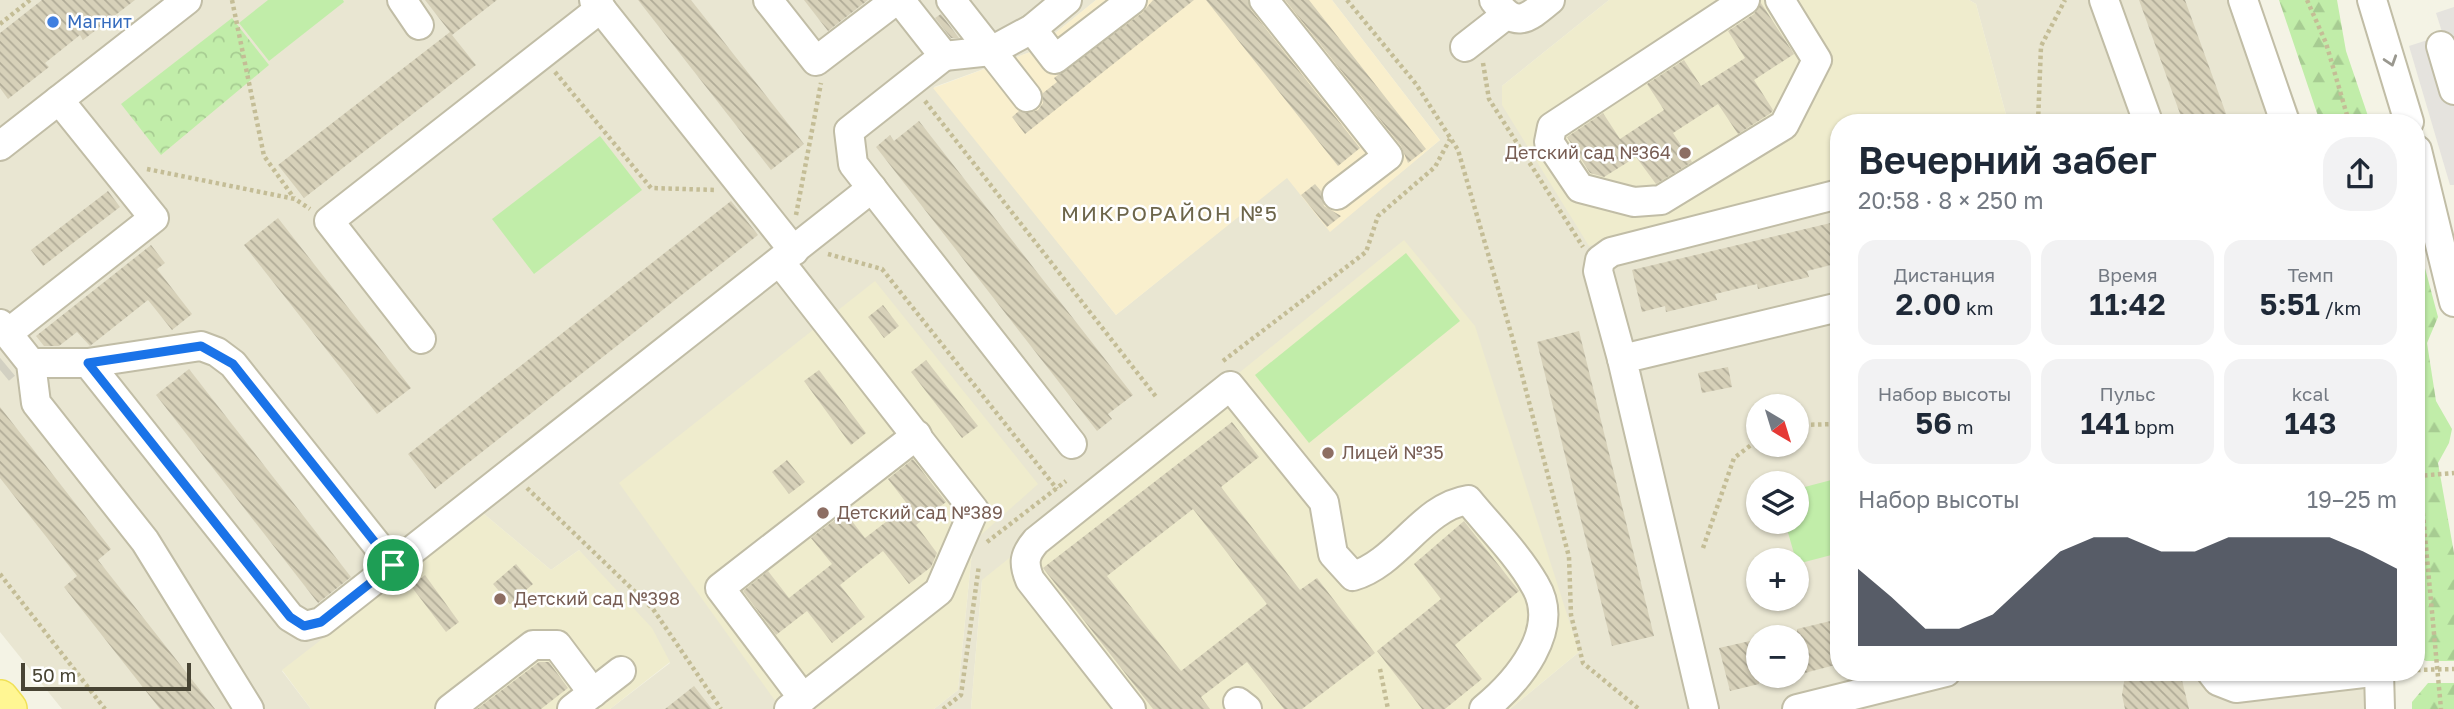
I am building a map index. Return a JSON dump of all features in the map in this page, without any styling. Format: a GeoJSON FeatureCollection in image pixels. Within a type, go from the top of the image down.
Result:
{"type":"FeatureCollection","features":[{"type":"Feature","properties":{"kind":"main road"},"geometry":{"type":"LineString","coordinates":[[0,699],[8,709]]}},
{"type":"Feature","properties":{"kind":"street"},"geometry":{"type":"LineString","coordinates":[[0,146],[187,0]]}},
{"type":"Feature","properties":{"kind":"street"},"geometry":{"type":"LineString","coordinates":[[402,0],[419,25]]}},
{"type":"Feature","properties":{"kind":"street"},"geometry":{"type":"LineString","coordinates":[[768,0],[816,61],[898,0],[944,56]]}},
{"type":"Feature","properties":{"kind":"street"},"geometry":{"type":"LineString","coordinates":[[951,0],[1027,97]]}},
{"type":"Feature","properties":{"kind":"street"},"geometry":{"type":"LineString","coordinates":[[1068,0],[1032,29],[991,51],[944,56],[849,131],[853,164],[1072,444]]}},
{"type":"Feature","properties":{"kind":"street"},"geometry":{"type":"LineString","coordinates":[[1075,0],[1096,27]]}},
{"type":"Feature","properties":{"kind":"street"},"geometry":{"type":"LineString","coordinates":[[1032,29],[1055,58],[1132,0]]}},
{"type":"Feature","properties":{"kind":"street"},"geometry":{"type":"LineString","coordinates":[[1264,0],[1388,156],[1337,195]]}},
{"type":"Feature","properties":{"kind":"street"},"geometry":{"type":"LineString","coordinates":[[1465,47],[1500,8],[1518,20],[1530,16],[1550,0]]}},
{"type":"Feature","properties":{"kind":"street"},"geometry":{"type":"LineString","coordinates":[[1745,0],[1552,127],[1549,142],[1580,188],[1633,202],[1661,200],[1784,125],[1816,61],[1780,0]]}},
{"type":"Feature","properties":{"kind":"street"},"geometry":{"type":"LineString","coordinates":[[2104,0],[2145,114]]}},
{"type":"Feature","properties":{"kind":"street"},"geometry":{"type":"LineString","coordinates":[[2243,0],[2283,114]]}},
{"type":"Feature","properties":{"kind":"street"},"geometry":{"type":"LineString","coordinates":[[2372,0],[2407,114]]}},
{"type":"Feature","properties":{"kind":"street"},"geometry":{"type":"LineString","coordinates":[[421,339],[329,221],[541,55],[598,4],[748,192],[917,435],[974,510],[939,591],[796,703],[720,588],[917,435]]}},
{"type":"Feature","properties":{"kind":"street"},"geometry":{"type":"LineString","coordinates":[[2441,46],[2454,90]]}},
{"type":"Feature","properties":{"kind":"street"},"geometry":{"type":"LineString","coordinates":[[14,347],[154,218],[59,100]]}},
{"type":"Feature","properties":{"kind":"street"},"geometry":{"type":"LineString","coordinates":[[2425,167],[2443,205],[2454,302]]}},
{"type":"Feature","properties":{"kind":"street"},"geometry":{"type":"LineString","coordinates":[[88,363],[290,617],[304,626],[321,622],[872,188]]}},
{"type":"Feature","properties":{"kind":"street"},"geometry":{"type":"LineString","coordinates":[[1704,709],[1622,359],[1598,271],[1600,260],[1611,252],[1830,196]]}},
{"type":"Feature","properties":{"kind":"street"},"geometry":{"type":"LineString","coordinates":[[1622,359],[1830,309]]}},
{"type":"Feature","properties":{"kind":"street"},"geometry":{"type":"LineString","coordinates":[[14,347],[88,363],[174,348],[201,346],[217,352],[233,364],[393,565]]}},
{"type":"Feature","properties":{"kind":"street"},"geometry":{"type":"LineString","coordinates":[[14,347],[36,403],[145,541],[249,709]]}},
{"type":"Feature","properties":{"kind":"street"},"geometry":{"type":"LineString","coordinates":[[1131,709],[1030,580],[1024,565],[1027,551],[1230,386],[1324,502],[1333,554],[1353,576],[1372,570],[1450,503],[1468,500],[1536,586],[1544,610],[1536,643],[1525,668],[1504,692],[1484,709]]}},
{"type":"Feature","properties":{"kind":"street"},"geometry":{"type":"LineString","coordinates":[[450,709],[533,645],[557,645],[582,701],[621,671]]}},
{"type":"Feature","properties":{"kind":"street"},"geometry":{"type":"LineString","coordinates":[[1797,709],[1910,681]]}},
{"type":"Feature","properties":{"kind":"street"},"geometry":{"type":"LineString","coordinates":[[2218,681],[2254,698],[2331,681]]}},
{"type":"Feature","properties":{"kind":"street"},"geometry":{"type":"LineString","coordinates":[[2379,681],[2379,709]]}},
{"type":"Feature","properties":{"kind":"path"},"geometry":{"type":"LineString","coordinates":[[0,24],[30,0]]}},
{"type":"Feature","properties":{"kind":"path"},"geometry":{"type":"LineString","coordinates":[[232,0],[264,156],[295,199],[329,221]]}},
{"type":"Feature","properties":{"kind":"path"},"geometry":{"type":"LineString","coordinates":[[1347,0],[1416,84],[1458,150],[1513,340],[1569,557],[1571,615],[1583,663],[1639,709]]}},
{"type":"Feature","properties":{"kind":"path"},"geometry":{"type":"LineString","coordinates":[[2038,114],[2041,46],[2065,0]]}},
{"type":"Feature","properties":{"kind":"path"},"geometry":{"type":"LineString","coordinates":[[2307,0],[2326,44],[2347,114]]}},
{"type":"Feature","properties":{"kind":"path"},"geometry":{"type":"LineString","coordinates":[[541,55],[651,188],[748,192]]}},
{"type":"Feature","properties":{"kind":"path"},"geometry":{"type":"LineString","coordinates":[[816,61],[821,82],[791,251],[882,269],[1057,489]]}},
{"type":"Feature","properties":{"kind":"path"},"geometry":{"type":"LineString","coordinates":[[909,81],[1157,398]]}},
{"type":"Feature","properties":{"kind":"path"},"geometry":{"type":"LineString","coordinates":[[139,159],[147,170],[295,199]]}},
{"type":"Feature","properties":{"kind":"path"},"geometry":{"type":"LineString","coordinates":[[1810,425],[1830,424]]}},
{"type":"Feature","properties":{"kind":"path"},"geometry":{"type":"LineString","coordinates":[[1703,548],[1734,458],[1746,449]]}},
{"type":"Feature","properties":{"kind":"path"},"geometry":{"type":"LineString","coordinates":[[511,473],[653,609],[721,709]]}},
{"type":"Feature","properties":{"kind":"path"},"geometry":{"type":"LineString","coordinates":[[2425,475],[2454,473]]}},
{"type":"Feature","properties":{"kind":"path"},"geometry":{"type":"LineString","coordinates":[[2425,544],[2441,709]]}},
{"type":"Feature","properties":{"kind":"path"},"geometry":{"type":"LineString","coordinates":[[0,574],[105,709]]}},
{"type":"Feature","properties":{"kind":"path"},"geometry":{"type":"LineString","coordinates":[[1380,668],[1388,709]]}},
{"type":"Feature","properties":{"kind":"path"},"geometry":{"type":"LineString","coordinates":[[2425,670],[2454,669]]}},
{"type":"Feature","properties":{"kind":"shaded area"},"geometry":{"type":"Polygon","coordinates":[[[0,0],[1096,0],[1033,51],[934,87],[1116,315],[1287,177],[1330,231],[1440,140],[1332,0],[1609,0],[1502,86],[1830,180],[1830,681],[2395,681],[2395,709],[1510,709],[1579,652],[982,580],[971,709],[934,709],[958,690],[973,542],[781,709],[610,709],[670,663],[579,550],[551,570],[484,514],[282,671],[311,709],[62,709],[0,632],[0,0]]]}},
{"type":"Feature","properties":{"kind":"shaded area"},"geometry":{"type":"Polygon","coordinates":[[[1096,0],[1332,0],[1440,140],[1330,232],[1287,178],[1116,315],[933,88],[1033,51],[1096,0]]]}},
{"type":"Feature","properties":{"kind":"shaded area","name":"Детский сад №364"},"geometry":{"type":"Polygon","coordinates":[[[1609,0],[1969,0],[1976,4],[2006,114],[1830,114],[1830,185],[1589,246],[1502,105],[1502,86],[1609,0]]]}},
{"type":"Feature","properties":{"kind":"shaded area"},"geometry":{"type":"Polygon","coordinates":[[[1969,0],[2255,0],[2300,114],[2006,114],[1976,4],[1969,0]]]}},
{"type":"Feature","properties":{"kind":"shaded area"},"geometry":{"type":"Polygon","coordinates":[[[2454,7],[2454,185],[2450,185],[2409,46],[2443,35],[2436,13],[2454,7]]]}},
{"type":"Feature","properties":{"kind":"shaded area","name":"Лицей №35"},"geometry":{"type":"Polygon","coordinates":[[[1404,240],[1475,326],[1579,652],[1510,709],[971,709],[982,580],[1404,240]]]}},
{"type":"Feature","properties":{"kind":"shaded area","name":"Детский сад №389"},"geometry":{"type":"Polygon","coordinates":[[[875,281],[1038,484],[973,542],[958,690],[934,709],[781,709],[619,483],[875,281]]]}},
{"type":"Feature","properties":{"kind":"shaded area","name":"Детский сад №398"},"geometry":{"type":"Polygon","coordinates":[[[484,514],[551,570],[579,550],[652,628],[670,662],[610,709],[311,709],[282,670],[484,514]]]}},
{"type":"Feature","properties":{"kind":"green space"},"geometry":{"type":"Polygon","coordinates":[[[268,0],[344,2],[269,61],[239,23],[268,0]]]}},
{"type":"Feature","properties":{"kind":"green space"},"geometry":{"type":"Polygon","coordinates":[[[2279,0],[2337,0],[2346,51],[2367,114],[2317,114],[2279,0]]]}},
{"type":"Feature","properties":{"kind":"green space"},"geometry":{"type":"Polygon","coordinates":[[[232,18],[269,65],[161,155],[121,104],[232,18]]]}},
{"type":"Feature","properties":{"kind":"green space"},"geometry":{"type":"Polygon","coordinates":[[[600,136],[642,190],[534,274],[492,219],[600,136]]]}},
{"type":"Feature","properties":{"kind":"green space"},"geometry":{"type":"Polygon","coordinates":[[[1406,253],[1460,321],[1309,443],[1255,375],[1406,253]]]}},
{"type":"Feature","properties":{"kind":"green space"},"geometry":{"type":"Polygon","coordinates":[[[2425,268],[2438,317],[2427,343],[2436,401],[2452,429],[2449,443],[2438,463],[2454,553],[2454,661],[2426,661],[2425,268]]]}},
{"type":"Feature","properties":{"kind":"green space"},"geometry":{"type":"Polygon","coordinates":[[[1830,480],[1830,555],[1809,561],[1809,548],[1792,548],[1788,534],[1809,534],[1809,486],[1830,480]]]}},
{"type":"Feature","properties":{"kind":"green space"},"geometry":{"type":"Polygon","coordinates":[[[2428,683],[2454,683],[2454,709],[2412,709],[2412,702],[2428,683]]]}},
{"type":"Feature","properties":{"kind":"building"},"geometry":{"type":"Polygon","coordinates":[[[42,0],[135,0],[83,40],[80,35],[45,63],[49,67],[8,99],[0,88],[0,33],[42,0]]]}},
{"type":"Feature","properties":{"kind":"building"},"geometry":{"type":"Polygon","coordinates":[[[425,0],[497,0],[452,35],[476,65],[304,198],[278,165],[450,32],[425,0]]]}},
{"type":"Feature","properties":{"kind":"building"},"geometry":{"type":"Polygon","coordinates":[[[638,0],[691,0],[804,144],[771,170],[638,0]]]}},
{"type":"Feature","properties":{"kind":"building"},"geometry":{"type":"Polygon","coordinates":[[[804,0],[868,0],[828,31],[804,0]]]}},
{"type":"Feature","properties":{"kind":"building"},"geometry":{"type":"Polygon","coordinates":[[[1153,0],[1194,0],[1025,134],[1012,117],[1019,111],[1029,113],[1038,110],[1043,103],[1043,93],[1057,82],[1054,78],[1142,13],[1153,0]]]}},
{"type":"Feature","properties":{"kind":"building"},"geometry":{"type":"Polygon","coordinates":[[[1206,0],[1248,0],[1251,10],[1360,148],[1338,166],[1206,0]]]}},
{"type":"Feature","properties":{"kind":"building"},"geometry":{"type":"Polygon","coordinates":[[[1285,0],[1309,0],[1426,149],[1408,163],[1401,146],[1285,0]]]}},
{"type":"Feature","properties":{"kind":"building"},"geometry":{"type":"Polygon","coordinates":[[[2139,0],[2185,0],[2226,114],[2180,114],[2139,0]]]}},
{"type":"Feature","properties":{"kind":"building"},"geometry":{"type":"Polygon","coordinates":[[[1761,3],[1794,54],[1754,80],[1773,110],[1771,113],[1738,134],[1718,104],[1673,133],[1692,162],[1656,184],[1636,157],[1604,177],[1590,173],[1567,137],[1603,113],[1620,139],[1664,110],[1647,84],[1684,60],[1701,86],[1745,58],[1728,31],[1754,14],[1761,3]]]}},
{"type":"Feature","properties":{"kind":"building"},"geometry":{"type":"Polygon","coordinates":[[[941,14],[959,38],[951,38],[935,18],[941,14]]]}},
{"type":"Feature","properties":{"kind":"building"},"geometry":{"type":"Polygon","coordinates":[[[919,121],[1133,395],[1108,414],[1112,419],[1097,431],[876,147],[890,135],[894,141],[919,121]]]}},
{"type":"Feature","properties":{"kind":"building"},"geometry":{"type":"Polygon","coordinates":[[[1315,184],[1321,191],[1324,206],[1341,216],[1327,227],[1301,195],[1315,184]]]}},
{"type":"Feature","properties":{"kind":"building"},"geometry":{"type":"Polygon","coordinates":[[[108,191],[120,207],[43,266],[31,250],[108,191]]]}},
{"type":"Feature","properties":{"kind":"building"},"geometry":{"type":"Polygon","coordinates":[[[731,201],[758,235],[435,489],[408,454],[731,201]]]}},
{"type":"Feature","properties":{"kind":"building"},"geometry":{"type":"Polygon","coordinates":[[[278,218],[411,388],[377,414],[244,245],[278,218]]]}},
{"type":"Feature","properties":{"kind":"building"},"geometry":{"type":"Polygon","coordinates":[[[1830,223],[1830,265],[1807,271],[1809,277],[1758,289],[1757,284],[1715,294],[1717,300],[1666,312],[1665,306],[1642,312],[1632,270],[1830,223]]]}},
{"type":"Feature","properties":{"kind":"building"},"geometry":{"type":"Polygon","coordinates":[[[151,245],[165,263],[157,269],[192,314],[172,330],[148,300],[90,346],[77,332],[59,346],[44,346],[36,336],[151,245]]]}},
{"type":"Feature","properties":{"kind":"building"},"geometry":{"type":"Polygon","coordinates":[[[883,305],[899,326],[884,338],[868,317],[883,305]]]}},
{"type":"Feature","properties":{"kind":"building"},"geometry":{"type":"Polygon","coordinates":[[[1579,331],[1654,636],[1612,646],[1537,342],[1579,331]]]}},
{"type":"Feature","properties":{"kind":"building"},"geometry":{"type":"Polygon","coordinates":[[[926,360],[978,426],[962,438],[911,372],[926,360]]]}},
{"type":"Feature","properties":{"kind":"building"},"geometry":{"type":"Polygon","coordinates":[[[1728,367],[1732,387],[1702,393],[1698,373],[1728,367]]]}},
{"type":"Feature","properties":{"kind":"building"},"geometry":{"type":"Polygon","coordinates":[[[189,369],[351,577],[318,603],[156,395],[189,369]]]}},
{"type":"Feature","properties":{"kind":"building"},"geometry":{"type":"Polygon","coordinates":[[[819,370],[866,433],[851,445],[804,381],[819,370]]]}},
{"type":"Feature","properties":{"kind":"building"},"geometry":{"type":"Polygon","coordinates":[[[0,407],[111,549],[98,560],[215,709],[160,709],[64,587],[77,576],[0,478],[0,407]]]}},
{"type":"Feature","properties":{"kind":"building"},"geometry":{"type":"Polygon","coordinates":[[[1232,422],[1259,457],[1221,487],[1300,590],[1317,578],[1375,653],[1302,709],[1284,709],[1247,662],[1201,697],[1210,709],[1153,709],[1043,568],[1232,422]],[[1193,509],[1107,576],[1181,671],[1267,604],[1193,509]]]}},
{"type":"Feature","properties":{"kind":"building"},"geometry":{"type":"Polygon","coordinates":[[[913,459],[946,502],[916,525],[937,553],[931,567],[909,584],[883,551],[840,585],[865,617],[832,643],[807,611],[776,635],[743,591],[768,571],[789,598],[832,564],[811,538],[845,512],[865,538],[908,505],[888,479],[913,459]]]}},
{"type":"Feature","properties":{"kind":"building"},"geometry":{"type":"Polygon","coordinates":[[[787,460],[805,482],[789,494],[772,472],[787,460]]]}},
{"type":"Feature","properties":{"kind":"building"},"geometry":{"type":"Polygon","coordinates":[[[1464,521],[1519,591],[1455,645],[1482,679],[1445,709],[1422,709],[1377,651],[1441,599],[1414,564],[1464,521]]]}},
{"type":"Feature","properties":{"kind":"building"},"geometry":{"type":"Polygon","coordinates":[[[516,564],[533,584],[510,604],[493,584],[516,564]]]}},
{"type":"Feature","properties":{"kind":"building"},"geometry":{"type":"Polygon","coordinates":[[[425,575],[459,622],[446,632],[411,586],[425,575]]]}},
{"type":"Feature","properties":{"kind":"building"},"geometry":{"type":"Polygon","coordinates":[[[1830,621],[1830,666],[1809,672],[1809,626],[1830,621]]]}},
{"type":"Feature","properties":{"kind":"building"},"geometry":{"type":"Polygon","coordinates":[[[1746,642],[1746,687],[1730,691],[1719,648],[1746,642]]]}},
{"type":"Feature","properties":{"kind":"building"},"geometry":{"type":"Polygon","coordinates":[[[539,662],[549,662],[568,688],[541,709],[477,709],[539,662]]]}},
{"type":"Feature","properties":{"kind":"building"},"geometry":{"type":"Polygon","coordinates":[[[2124,681],[2182,681],[2189,709],[2125,709],[2122,695],[2124,681]]]}},
{"type":"Feature","properties":{"kind":"building"},"geometry":{"type":"Polygon","coordinates":[[[694,686],[712,709],[665,709],[694,686]]]}},
{"type":"Feature","properties":{"kind":"tunnel"},"geometry":{"type":"LineString","coordinates":[[0,370],[6,365]]}},
{"type":"Feature","properties":{"kind":"place","name":"Магнит"},"geometry":{"type":"Point","coordinates":[53,22]}},
{"type":"Feature","properties":{"kind":"place","name":"Детский сад №364"},"geometry":{"type":"Point","coordinates":[1685,153]}},
{"type":"Feature","properties":{"kind":"place","name":"Лицей №35"},"geometry":{"type":"Point","coordinates":[1328,453]}},
{"type":"Feature","properties":{"kind":"place","name":"Детский сад №389"},"geometry":{"type":"Point","coordinates":[823,513]}},
{"type":"Feature","properties":{"kind":"place","name":"Детский сад №398"},"geometry":{"type":"Point","coordinates":[500,599]}},
{"type":"Feature","properties":{"kind":"district","name":"МИКРОРАЙОН №5"},"geometry":{"type":"Point","coordinates":[1170,214]}},
{"type":"Feature","properties":{"kind":"route"},"geometry":{"type":"LineString","coordinates":[[201,346],[217,352],[233,364],[393,565],[321,622],[304,626],[290,617],[88,363],[174,348],[201,346]]}}]}
